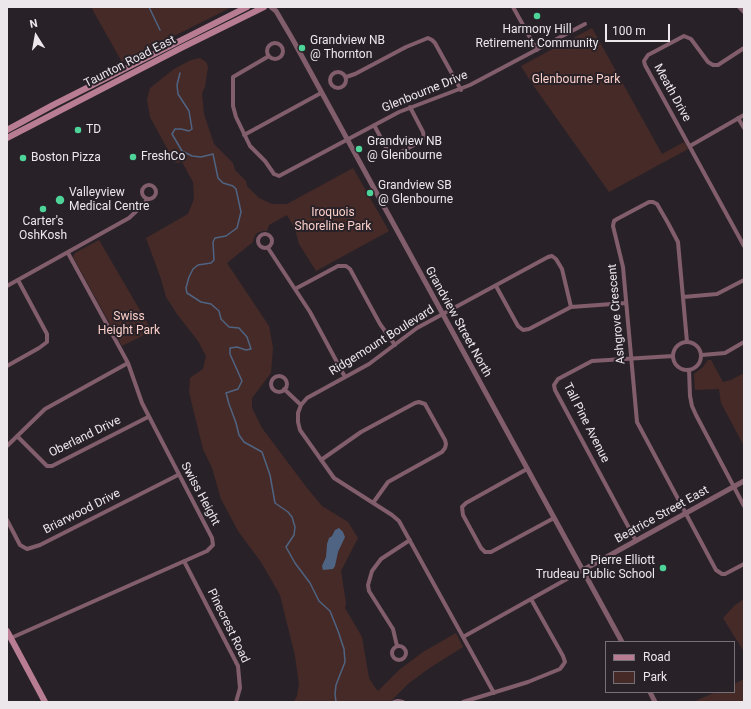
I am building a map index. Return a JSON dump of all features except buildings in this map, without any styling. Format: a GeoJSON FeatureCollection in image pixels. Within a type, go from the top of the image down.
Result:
{"type":"FeatureCollection","features":[{"type":"Feature","properties":{"kind":"main road","name":"Taunton Road East"},"geometry":{"type":"LineString","coordinates":[[7,130],[53,105],[247,7]]}},
{"type":"Feature","properties":{"kind":"main road","name":"Taunton Road East"},"geometry":{"type":"LineString","coordinates":[[7,138],[264,7]]}},
{"type":"Feature","properties":{"kind":"main road"},"geometry":{"type":"LineString","coordinates":[[7,631],[45,702]]}},
{"type":"Feature","properties":{"kind":"street","name":"Grandview Street North"},"geometry":{"type":"LineString","coordinates":[[271,7],[276,9],[621,641]]}},
{"type":"Feature","properties":{"kind":"street"},"geometry":{"type":"LineString","coordinates":[[512,7],[537,50]]}},
{"type":"Feature","properties":{"kind":"street"},"geometry":{"type":"LineString","coordinates":[[739,7],[744,12]]}},
{"type":"Feature","properties":{"kind":"street","name":"Glenbourne Drive"},"geometry":{"type":"LineString","coordinates":[[244,134],[250,146],[265,161],[274,174],[278,176],[410,107],[461,90],[585,24]]}},
{"type":"Feature","properties":{"kind":"street","name":"Meath Drive"},"geometry":{"type":"LineString","coordinates":[[744,48],[718,65],[713,66],[708,62],[691,38],[684,36],[645,58],[645,65],[744,246]]}},
{"type":"Feature","properties":{"kind":"street"},"geometry":{"type":"LineString","coordinates":[[346,77],[355,74],[406,47],[428,38],[435,43],[461,90]]}},
{"type":"Feature","properties":{"kind":"street"},"geometry":{"type":"LineString","coordinates":[[269,56],[236,74],[233,78],[234,111],[244,134],[321,93]]}},
{"type":"Feature","properties":{"kind":"street"},"geometry":{"type":"LineString","coordinates":[[374,126],[389,154],[392,156],[421,141],[424,137],[424,132],[410,107]]}},
{"type":"Feature","properties":{"kind":"street"},"geometry":{"type":"LineString","coordinates":[[690,146],[744,115]]}},
{"type":"Feature","properties":{"kind":"street"},"geometry":{"type":"LineString","coordinates":[[738,118],[744,128]]}},
{"type":"Feature","properties":{"kind":"street"},"geometry":{"type":"LineString","coordinates":[[7,286],[129,218],[144,204],[147,199]]}},
{"type":"Feature","properties":{"kind":"street","name":"Ashgrove Crescent"},"geometry":{"type":"LineString","coordinates":[[686,342],[678,242],[658,205],[651,202],[617,219],[613,223],[613,229],[623,264],[637,422],[719,573],[725,574],[744,564]]}},
{"type":"Feature","properties":{"kind":"street"},"geometry":{"type":"LineString","coordinates":[[268,248],[313,318],[345,377]]}},
{"type":"Feature","properties":{"kind":"street","name":"Swiss Height"},"geometry":{"type":"LineString","coordinates":[[11,638],[207,551],[213,545],[212,538],[148,417],[128,363],[68,253]]}},
{"type":"Feature","properties":{"kind":"street","name":"Ridgemount Boulevard"},"geometry":{"type":"LineString","coordinates":[[301,405],[310,397],[369,364],[417,328],[546,258],[554,257],[564,272],[571,307]]}},
{"type":"Feature","properties":{"kind":"street"},"geometry":{"type":"LineString","coordinates":[[295,289],[338,266],[346,266],[350,269],[380,324],[395,345]]}},
{"type":"Feature","properties":{"kind":"street"},"geometry":{"type":"LineString","coordinates":[[7,366],[47,342],[47,334],[18,280]]}},
{"type":"Feature","properties":{"kind":"street"},"geometry":{"type":"LineString","coordinates":[[683,297],[717,294],[744,280]]}},
{"type":"Feature","properties":{"kind":"street"},"geometry":{"type":"LineString","coordinates":[[496,286],[518,326],[523,330],[529,329],[571,307],[626,303]]}},
{"type":"Feature","properties":{"kind":"street"},"geometry":{"type":"LineString","coordinates":[[686,342],[695,344],[702,355],[697,366],[689,370],[685,370],[678,366],[673,356],[679,345],[686,342]]}},
{"type":"Feature","properties":{"kind":"street"},"geometry":{"type":"LineString","coordinates":[[702,355],[724,353],[744,342]]}},
{"type":"Feature","properties":{"kind":"street","name":"Tall Pine Avenue"},"geometry":{"type":"LineString","coordinates":[[636,541],[554,387],[555,382],[590,361],[673,356]]}},
{"type":"Feature","properties":{"kind":"street"},"geometry":{"type":"LineString","coordinates":[[7,446],[45,409],[128,363]]}},
{"type":"Feature","properties":{"kind":"street"},"geometry":{"type":"LineString","coordinates":[[689,370],[692,406],[744,506]]}},
{"type":"Feature","properties":{"kind":"street"},"geometry":{"type":"LineString","coordinates":[[284,389],[301,405],[298,416],[299,427],[337,481],[397,519],[494,692]]}},
{"type":"Feature","properties":{"kind":"street"},"geometry":{"type":"LineString","coordinates":[[321,460],[361,432],[415,403],[419,402],[425,404],[445,440],[445,448],[442,452],[388,482],[373,503]]}},
{"type":"Feature","properties":{"kind":"street","name":"Oberland Drive"},"geometry":{"type":"LineString","coordinates":[[17,436],[47,466],[52,466],[148,417]]}},
{"type":"Feature","properties":{"kind":"street"},"geometry":{"type":"LineString","coordinates":[[527,469],[466,503],[462,506],[462,515],[481,548],[485,552],[491,552],[554,518]]}},
{"type":"Feature","properties":{"kind":"street","name":"Briarwood Drive"},"geometry":{"type":"LineString","coordinates":[[7,520],[20,545],[27,549],[40,545],[178,475]]}},
{"type":"Feature","properties":{"kind":"street","name":"Beatrice Street East"},"geometry":{"type":"LineString","coordinates":[[463,636],[744,481]]}},
{"type":"Feature","properties":{"kind":"street"},"geometry":{"type":"LineString","coordinates":[[397,646],[393,630],[368,585],[372,571],[379,561],[386,554],[410,540]]}},
{"type":"Feature","properties":{"kind":"street","name":"Pinecrest Road"},"geometry":{"type":"LineString","coordinates":[[184,561],[238,666],[240,688],[236,702]]}},
{"type":"Feature","properties":{"kind":"street"},"geometry":{"type":"LineString","coordinates":[[463,702],[546,675],[560,669],[564,664],[563,656],[531,599]]}},
{"type":"Feature","properties":{"kind":"street"},"geometry":{"type":"LineString","coordinates":[[650,693],[655,702]]}},
{"type":"Feature","properties":{"kind":"street"},"geometry":{"type":"LineString","coordinates":[[394,702],[403,702]]}},
{"type":"Feature","properties":{"kind":"green space"},"geometry":{"type":"Polygon","coordinates":[[[91,7],[232,7],[122,62],[91,7]]]}},
{"type":"Feature","properties":{"kind":"green space","name":"Glenbourne Park"},"geometry":{"type":"Polygon","coordinates":[[[592,28],[662,154],[684,142],[688,149],[609,192],[521,66],[592,28]]]}},
{"type":"Feature","properties":{"kind":"green space","name":"Iroquois Shoreline Park"},"geometry":{"type":"Polygon","coordinates":[[[200,58],[206,62],[208,67],[205,87],[202,93],[204,114],[214,144],[233,163],[235,170],[246,181],[247,186],[259,198],[272,204],[287,204],[353,168],[389,231],[316,271],[299,244],[295,229],[287,215],[269,225],[267,231],[257,233],[253,242],[227,263],[269,326],[273,348],[271,373],[252,398],[252,408],[262,428],[307,488],[322,506],[348,522],[358,538],[341,571],[346,603],[345,608],[362,637],[369,678],[378,691],[399,670],[423,652],[456,633],[463,647],[428,669],[408,684],[390,702],[294,702],[297,696],[299,684],[295,656],[280,595],[261,562],[238,531],[221,499],[212,468],[203,449],[189,392],[190,378],[203,369],[206,356],[198,341],[166,297],[146,238],[188,214],[194,199],[193,182],[182,162],[175,163],[150,117],[147,99],[150,88],[174,69],[191,60],[200,58]]]}},
{"type":"Feature","properties":{"kind":"green space","name":"Swiss Height Park"},"geometry":{"type":"Polygon","coordinates":[[[99,240],[152,331],[122,346],[73,257],[75,253],[99,240]]]}},
{"type":"Feature","properties":{"kind":"green space"},"geometry":{"type":"Polygon","coordinates":[[[708,360],[711,360],[723,382],[731,380],[744,373],[744,446],[721,403],[719,389],[695,390],[694,374],[703,367],[708,360]]]}},
{"type":"Feature","properties":{"kind":"green space"},"geometry":{"type":"Polygon","coordinates":[[[744,599],[744,652],[723,618],[735,605],[744,599]]]}},
{"type":"Feature","properties":{"kind":"green space"},"geometry":{"type":"Polygon","coordinates":[[[744,679],[744,702],[693,702],[714,693],[735,693],[735,684],[744,679]]]}},
{"type":"Feature","properties":{"kind":"water"},"geometry":{"type":"Polygon","coordinates":[[[339,528],[345,537],[338,552],[335,566],[333,569],[323,570],[322,566],[326,557],[329,538],[335,530],[339,528]]]}},
{"type":"Feature","properties":{"kind":"waterway"},"geometry":{"type":"LineString","coordinates":[[149,7],[160,30]]}},
{"type":"Feature","properties":{"kind":"waterway"},"geometry":{"type":"LineString","coordinates":[[180,73],[177,85],[178,94],[189,111],[192,129],[189,131],[175,129],[172,134],[182,151],[192,156],[201,157],[213,154],[218,178],[223,183],[233,186],[236,189],[241,212],[237,228],[226,236],[215,238],[213,242],[214,260],[211,263],[198,265],[193,269],[186,288],[187,293],[201,302],[211,304],[219,311],[221,319],[229,327],[239,328],[247,337],[251,349],[246,350],[237,347],[230,348],[230,354],[242,381],[238,389],[226,393],[239,435],[244,442],[262,452],[270,475],[275,503],[288,512],[292,517],[295,527],[294,535],[286,547],[295,563],[310,583],[319,601],[330,611],[338,631],[344,649],[345,662],[336,685],[336,702]]}},
{"type":"Feature","properties":{"kind":"place","name":"Harmony Hill Retirement Community"},"geometry":{"type":"Point","coordinates":[537,16]}},
{"type":"Feature","properties":{"kind":"place","name":"Grandview NB @ Thornton"},"geometry":{"type":"Point","coordinates":[302,48]}},
{"type":"Feature","properties":{"kind":"place","name":"TD"},"geometry":{"type":"Point","coordinates":[78,130]}},
{"type":"Feature","properties":{"kind":"place","name":"Grandview NB @ Glenbourne"},"geometry":{"type":"Point","coordinates":[359,149]}},
{"type":"Feature","properties":{"kind":"place","name":"FreshCo"},"geometry":{"type":"Point","coordinates":[133,157]}},
{"type":"Feature","properties":{"kind":"place","name":"Boston Pizza"},"geometry":{"type":"Point","coordinates":[23,158]}},
{"type":"Feature","properties":{"kind":"place","name":"Grandview SB @ Glenbourne"},"geometry":{"type":"Point","coordinates":[370,193]}},
{"type":"Feature","properties":{"kind":"place","name":"Valleyview Medical Centre"},"geometry":{"type":"Point","coordinates":[60,200]}},
{"type":"Feature","properties":{"kind":"place","name":"Carter's OshKosh"},"geometry":{"type":"Point","coordinates":[43,209]}},
{"type":"Feature","properties":{"kind":"place","name":"Pierre Elliott Trudeau Public School"},"geometry":{"type":"Point","coordinates":[663,568]}}]}
